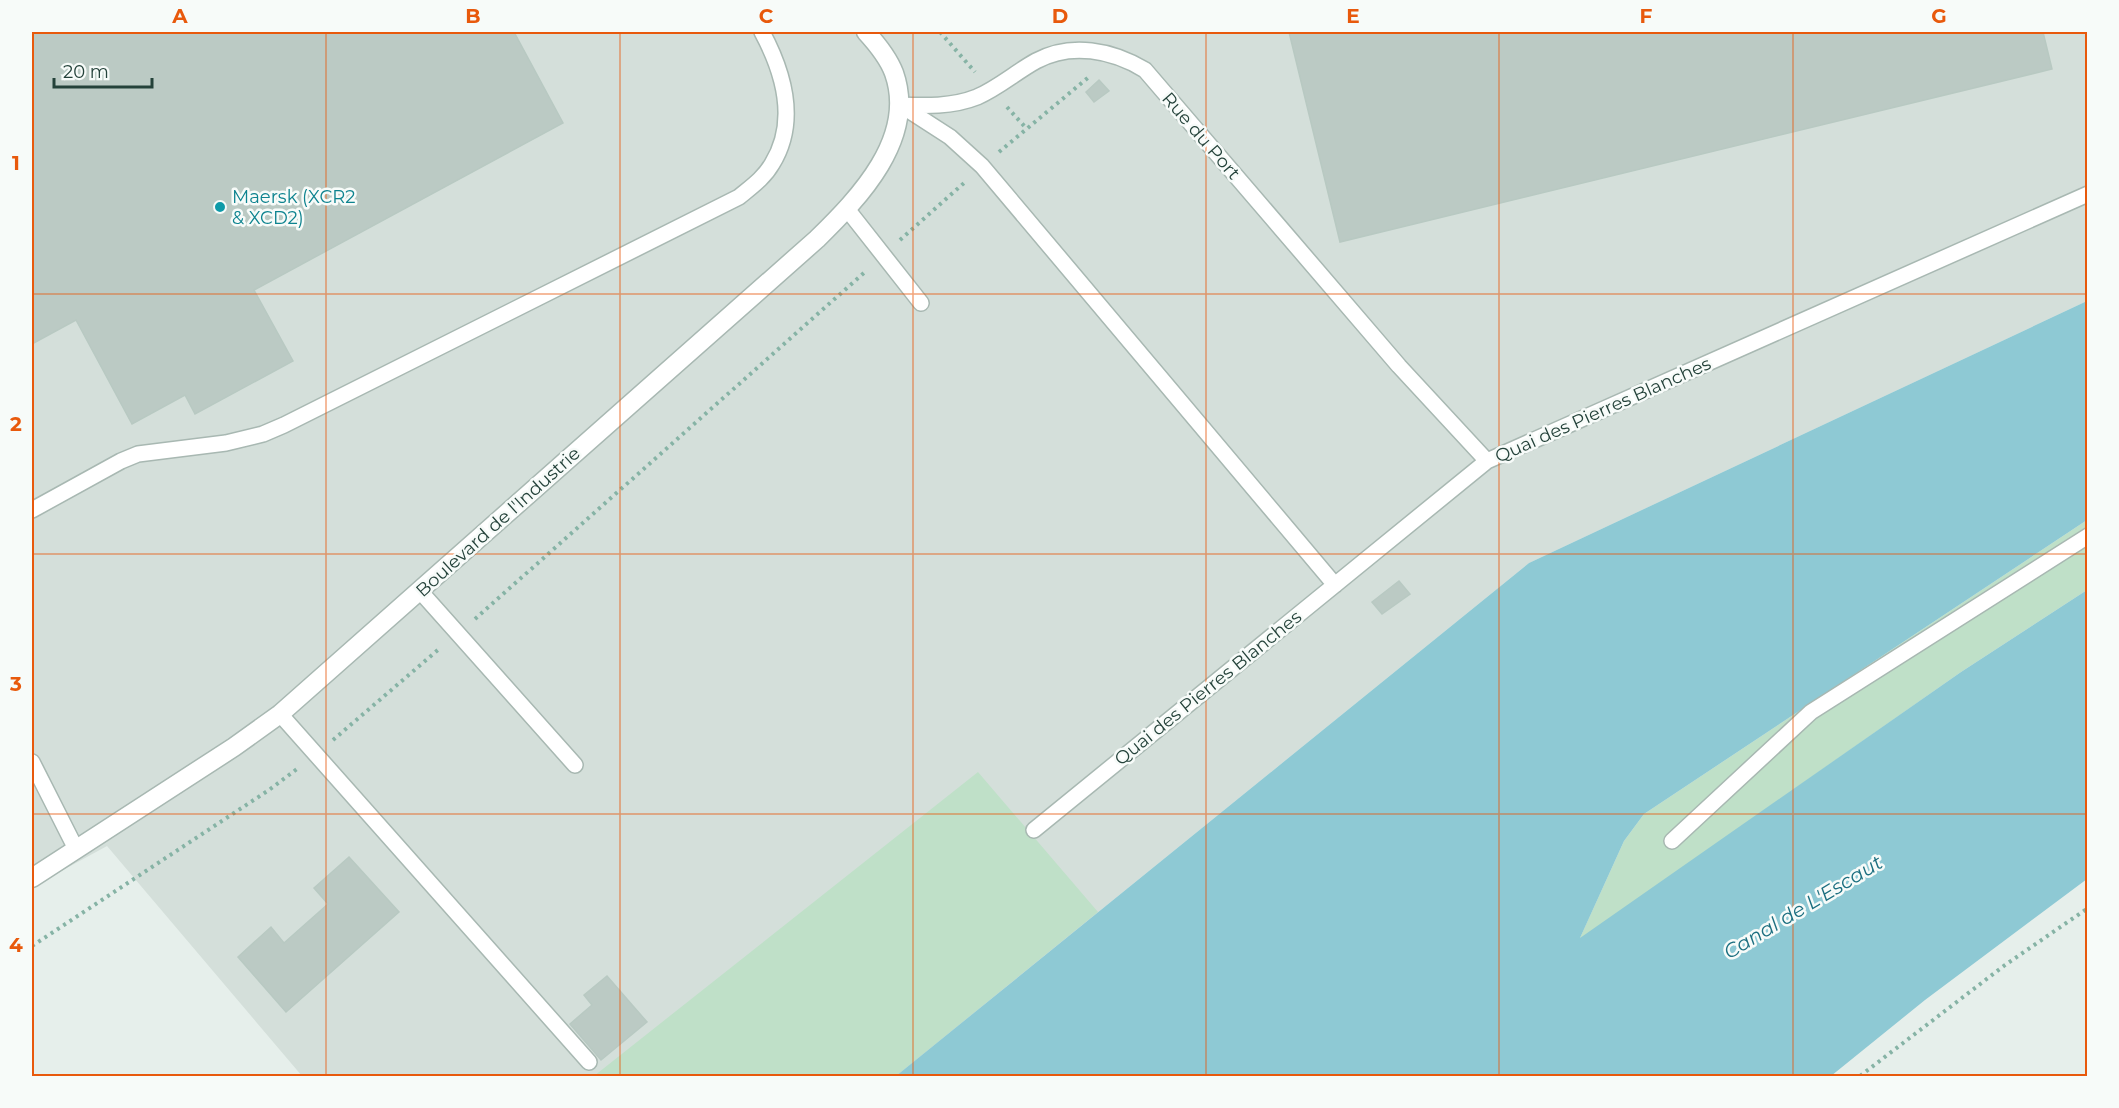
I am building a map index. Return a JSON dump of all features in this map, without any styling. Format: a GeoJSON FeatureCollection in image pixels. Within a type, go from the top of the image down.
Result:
{"type":"FeatureCollection","features":[{"type":"Feature","properties":{"kind":"street"},"geometry":{"type":"LineString","coordinates":[[866,32],[882,50],[893,71],[898,87],[899,105]]}},
{"type":"Feature","properties":{"kind":"street","name":"Boulevard de l'Industrie"},"geometry":{"type":"LineString","coordinates":[[32,878],[234,747],[280,714],[817,239],[847,209],[878,171],[894,130],[899,105]]}},
{"type":"Feature","properties":{"kind":"lane"},"geometry":{"type":"LineString","coordinates":[[32,510],[121,460],[138,454],[226,443],[263,434],[284,425],[739,197],[758,182],[772,165],[786,123],[787,103],[782,81],[762,32]]}},
{"type":"Feature","properties":{"kind":"lane","name":"Rue du Port"},"geometry":{"type":"LineString","coordinates":[[899,105],[929,106],[977,97],[1036,61],[1056,52],[1076,50],[1116,55],[1145,70],[1398,366],[1486,461]]}},
{"type":"Feature","properties":{"kind":"lane"},"geometry":{"type":"LineString","coordinates":[[899,105],[950,137],[982,166],[1335,585]]}},
{"type":"Feature","properties":{"kind":"lane","name":"Quai des Pierres Blanches"},"geometry":{"type":"LineString","coordinates":[[1034,830],[1486,461],[2088,194]]}},
{"type":"Feature","properties":{"kind":"lane"},"geometry":{"type":"LineString","coordinates":[[847,209],[921,303]]}},
{"type":"Feature","properties":{"kind":"lane"},"geometry":{"type":"LineString","coordinates":[[1672,841],[1811,712],[2088,536]]}},
{"type":"Feature","properties":{"kind":"lane"},"geometry":{"type":"LineString","coordinates":[[420,591],[575,765]]}},
{"type":"Feature","properties":{"kind":"lane"},"geometry":{"type":"LineString","coordinates":[[280,714],[589,1062]]}},
{"type":"Feature","properties":{"kind":"lane"},"geometry":{"type":"LineString","coordinates":[[32,762],[76,849]]}},
{"type":"Feature","properties":{"kind":"path"},"geometry":{"type":"LineString","coordinates":[[32,946],[269,790],[316,754],[458,634],[982,166],[1116,55]]}},
{"type":"Feature","properties":{"kind":"path"},"geometry":{"type":"LineString","coordinates":[[1860,1077],[1996,971],[2088,908]]}},
{"type":"Feature","properties":{"kind":"shaded area"},"geometry":{"type":"Polygon","coordinates":[[[32,32],[2087,32],[2087,301],[1529,563],[896,1076],[302,1076],[107,846],[32,887],[32,32]]]}},
{"type":"Feature","properties":{"kind":"green space"},"geometry":{"type":"Polygon","coordinates":[[[2087,520],[2087,590],[1961,672],[1579,940],[1624,841],[1644,814],[2087,520]]]}},
{"type":"Feature","properties":{"kind":"green space"},"geometry":{"type":"Polygon","coordinates":[[[978,772],[1098,912],[896,1076],[594,1076],[978,772]]]}},
{"type":"Feature","properties":{"kind":"water","name":"Canal de L'Escaut"},"geometry":{"type":"Polygon","coordinates":[[[2087,301],[2087,520],[1644,814],[1624,841],[1580,938],[1961,672],[2087,590],[2087,879],[1925,1000],[1831,1076],[896,1076],[1529,563],[2087,301]]]}},
{"type":"Feature","properties":{"kind":"building","name":"Maersk (XCR2 & XCD2)"},"geometry":{"type":"Polygon","coordinates":[[[32,32],[514,32],[563,123],[254,290],[293,361],[195,414],[185,395],[132,424],[76,320],[32,344],[32,32]]]}},
{"type":"Feature","properties":{"kind":"building"},"geometry":{"type":"Polygon","coordinates":[[[1289,32],[2043,32],[2052,69],[1340,242],[1289,32]]]}},
{"type":"Feature","properties":{"kind":"building"},"geometry":{"type":"Polygon","coordinates":[[[1099,80],[1109,91],[1094,102],[1086,92],[1099,80]]]}},
{"type":"Feature","properties":{"kind":"building"},"geometry":{"type":"Polygon","coordinates":[[[1399,581],[1410,594],[1382,614],[1372,602],[1399,581]]]}},
{"type":"Feature","properties":{"kind":"building"},"geometry":{"type":"Polygon","coordinates":[[[349,857],[399,912],[286,1012],[238,957],[271,927],[284,943],[328,904],[314,888],[349,857]]]}},
{"type":"Feature","properties":{"kind":"building"},"geometry":{"type":"Polygon","coordinates":[[[607,976],[647,1022],[601,1060],[570,1024],[592,1005],[584,995],[607,976]]]}},
{"type":"Feature","properties":{"kind":"place","name":"Maersk (XCR2 & XCD2)"},"geometry":{"type":"Point","coordinates":[220,207]}}]}
